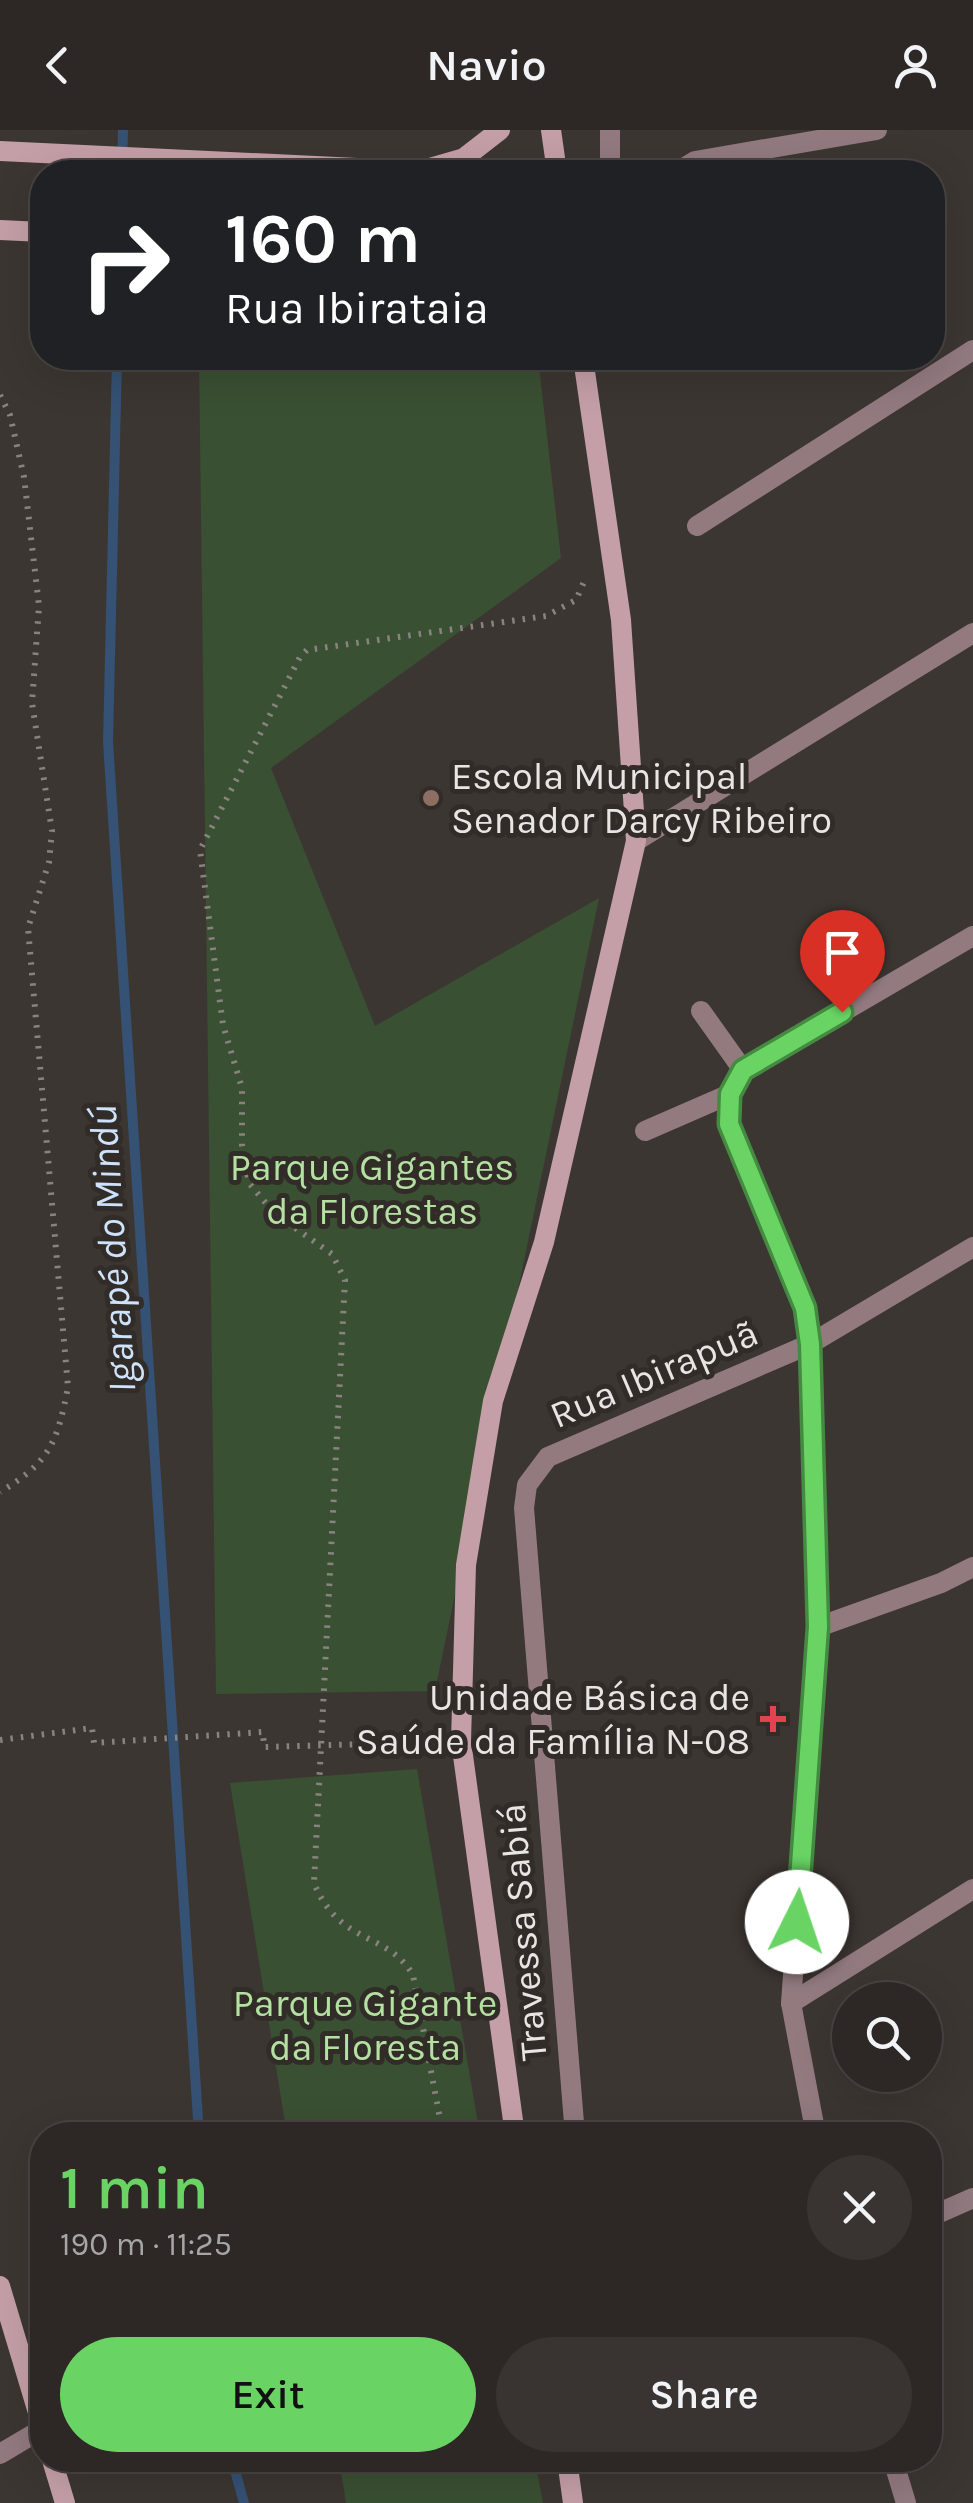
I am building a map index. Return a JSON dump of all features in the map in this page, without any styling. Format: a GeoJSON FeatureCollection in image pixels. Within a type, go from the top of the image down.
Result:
{"type":"FeatureCollection","features":[{"type":"Feature","properties":{"kind":"main road"},"geometry":{"type":"LineString","coordinates":[[458,160],[500,130]]}},
{"type":"Feature","properties":{"kind":"main road"},"geometry":{"type":"LineString","coordinates":[[551,130],[555,160]]}},
{"type":"Feature","properties":{"kind":"main road"},"geometry":{"type":"LineString","coordinates":[[0,151],[216,160]]}},
{"type":"Feature","properties":{"kind":"main road"},"geometry":{"type":"LineString","coordinates":[[0,230],[30,231]]}},
{"type":"Feature","properties":{"kind":"main road"},"geometry":{"type":"LineString","coordinates":[[513,2122],[461,1741],[466,1565],[492,1401],[544,1242],[636,841],[621,620],[585,370]]}},
{"type":"Feature","properties":{"kind":"main road"},"geometry":{"type":"LineString","coordinates":[[0,2286],[30,2387]]}},
{"type":"Feature","properties":{"kind":"main road"},"geometry":{"type":"LineString","coordinates":[[56,2472],[65,2503]]}},
{"type":"Feature","properties":{"kind":"main road"},"geometry":{"type":"LineString","coordinates":[[569,2472],[573,2503]]}},
{"type":"Feature","properties":{"kind":"street"},"geometry":{"type":"LineString","coordinates":[[610,130],[610,160]]}},
{"type":"Feature","properties":{"kind":"street"},"geometry":{"type":"LineString","coordinates":[[702,160],[876,130]]}},
{"type":"Feature","properties":{"kind":"street"},"geometry":{"type":"LineString","coordinates":[[945,368],[973,350]]}},
{"type":"Feature","properties":{"kind":"street"},"geometry":{"type":"LineString","coordinates":[[696,526],[942,370]]}},
{"type":"Feature","properties":{"kind":"street"},"geometry":{"type":"LineString","coordinates":[[636,841],[973,634]]}},
{"type":"Feature","properties":{"kind":"street"},"geometry":{"type":"LineString","coordinates":[[814,2122],[792,2003],[818,1627],[810,1344],[805,1308],[729,1124],[730,1094],[743,1070],[973,936]]}},
{"type":"Feature","properties":{"kind":"street"},"geometry":{"type":"LineString","coordinates":[[701,1011],[743,1070]]}},
{"type":"Feature","properties":{"kind":"street"},"geometry":{"type":"LineString","coordinates":[[645,1130],[730,1094]]}},
{"type":"Feature","properties":{"kind":"street","name":"Rua Ibirapuã"},"geometry":{"type":"LineString","coordinates":[[527,1485],[548,1458],[810,1344],[973,1247]]}},
{"type":"Feature","properties":{"kind":"street","name":"Travessa Sabiá"},"geometry":{"type":"LineString","coordinates":[[527,1485],[524,1508],[574,2122]]}},
{"type":"Feature","properties":{"kind":"street"},"geometry":{"type":"LineString","coordinates":[[818,1627],[941,1583],[973,1566]]}},
{"type":"Feature","properties":{"kind":"street"},"geometry":{"type":"LineString","coordinates":[[792,2003],[973,1889]]}},
{"type":"Feature","properties":{"kind":"street"},"geometry":{"type":"LineString","coordinates":[[942,2212],[973,2198]]}},
{"type":"Feature","properties":{"kind":"street"},"geometry":{"type":"LineString","coordinates":[[0,2454],[30,2435]]}},
{"type":"Feature","properties":{"kind":"street"},"geometry":{"type":"LineString","coordinates":[[897,2472],[906,2503]]}},
{"type":"Feature","properties":{"kind":"path"},"geometry":{"type":"LineString","coordinates":[[0,395],[10,415],[24,477],[39,606],[32,702],[52,831],[50,862],[28,928],[68,1386],[59,1432],[34,1472],[0,1492]]}},
{"type":"Feature","properties":{"kind":"path"},"geometry":{"type":"LineString","coordinates":[[440,2122],[413,1975],[396,1954],[354,1934],[336,1920],[314,1883],[346,1280],[332,1254],[274,1213],[249,1183],[242,1145],[242,1088],[223,1025],[200,850],[307,650],[546,616],[576,600],[586,582],[586,567]]}},
{"type":"Feature","properties":{"kind":"path"},"geometry":{"type":"LineString","coordinates":[[0,1740],[92,1728],[94,1743],[263,1732],[264,1747],[461,1741]]}},
{"type":"Feature","properties":{"kind":"green space","name":"Parque Gigantes da Florestas"},"geometry":{"type":"Polygon","coordinates":[[[199,370],[539,370],[561,558],[271,768],[375,1026],[599,898],[435,1691],[216,1694],[199,370]]]}},
{"type":"Feature","properties":{"kind":"green space","name":"Parque Gigante da Floresta"},"geometry":{"type":"Polygon","coordinates":[[[417,1769],[478,2122],[285,2122],[230,1783],[417,1769]]]}},
{"type":"Feature","properties":{"kind":"green space"},"geometry":{"type":"Polygon","coordinates":[[[341,2472],[537,2472],[543,2503],[346,2503],[341,2472]]]}},
{"type":"Feature","properties":{"kind":"waterway","name":"Igarapé do Mindú"},"geometry":{"type":"LineString","coordinates":[[122,160],[123,130]]}},
{"type":"Feature","properties":{"kind":"waterway","name":"Igarapé do Mindú"},"geometry":{"type":"LineString","coordinates":[[117,370],[108,742],[198,2122]]}},
{"type":"Feature","properties":{"kind":"waterway","name":"Igarapé do Mindú"},"geometry":{"type":"LineString","coordinates":[[235,2472],[244,2503]]}},
{"type":"Feature","properties":{"kind":"place","name":"Escola Municipal Senador Darcy Ribeiro"},"geometry":{"type":"Point","coordinates":[431,798]}},
{"type":"Feature","properties":{"kind":"place","name":"Unidade Básica de Saúde da Família N-08"},"geometry":{"type":"Point","coordinates":[773,1719]}},
{"type":"Feature","properties":{"kind":"route"},"geometry":{"type":"LineString","coordinates":[[797,1922],[818,1627],[810,1344],[805,1308],[729,1124],[730,1094],[743,1070],[842,1012]]}}]}
